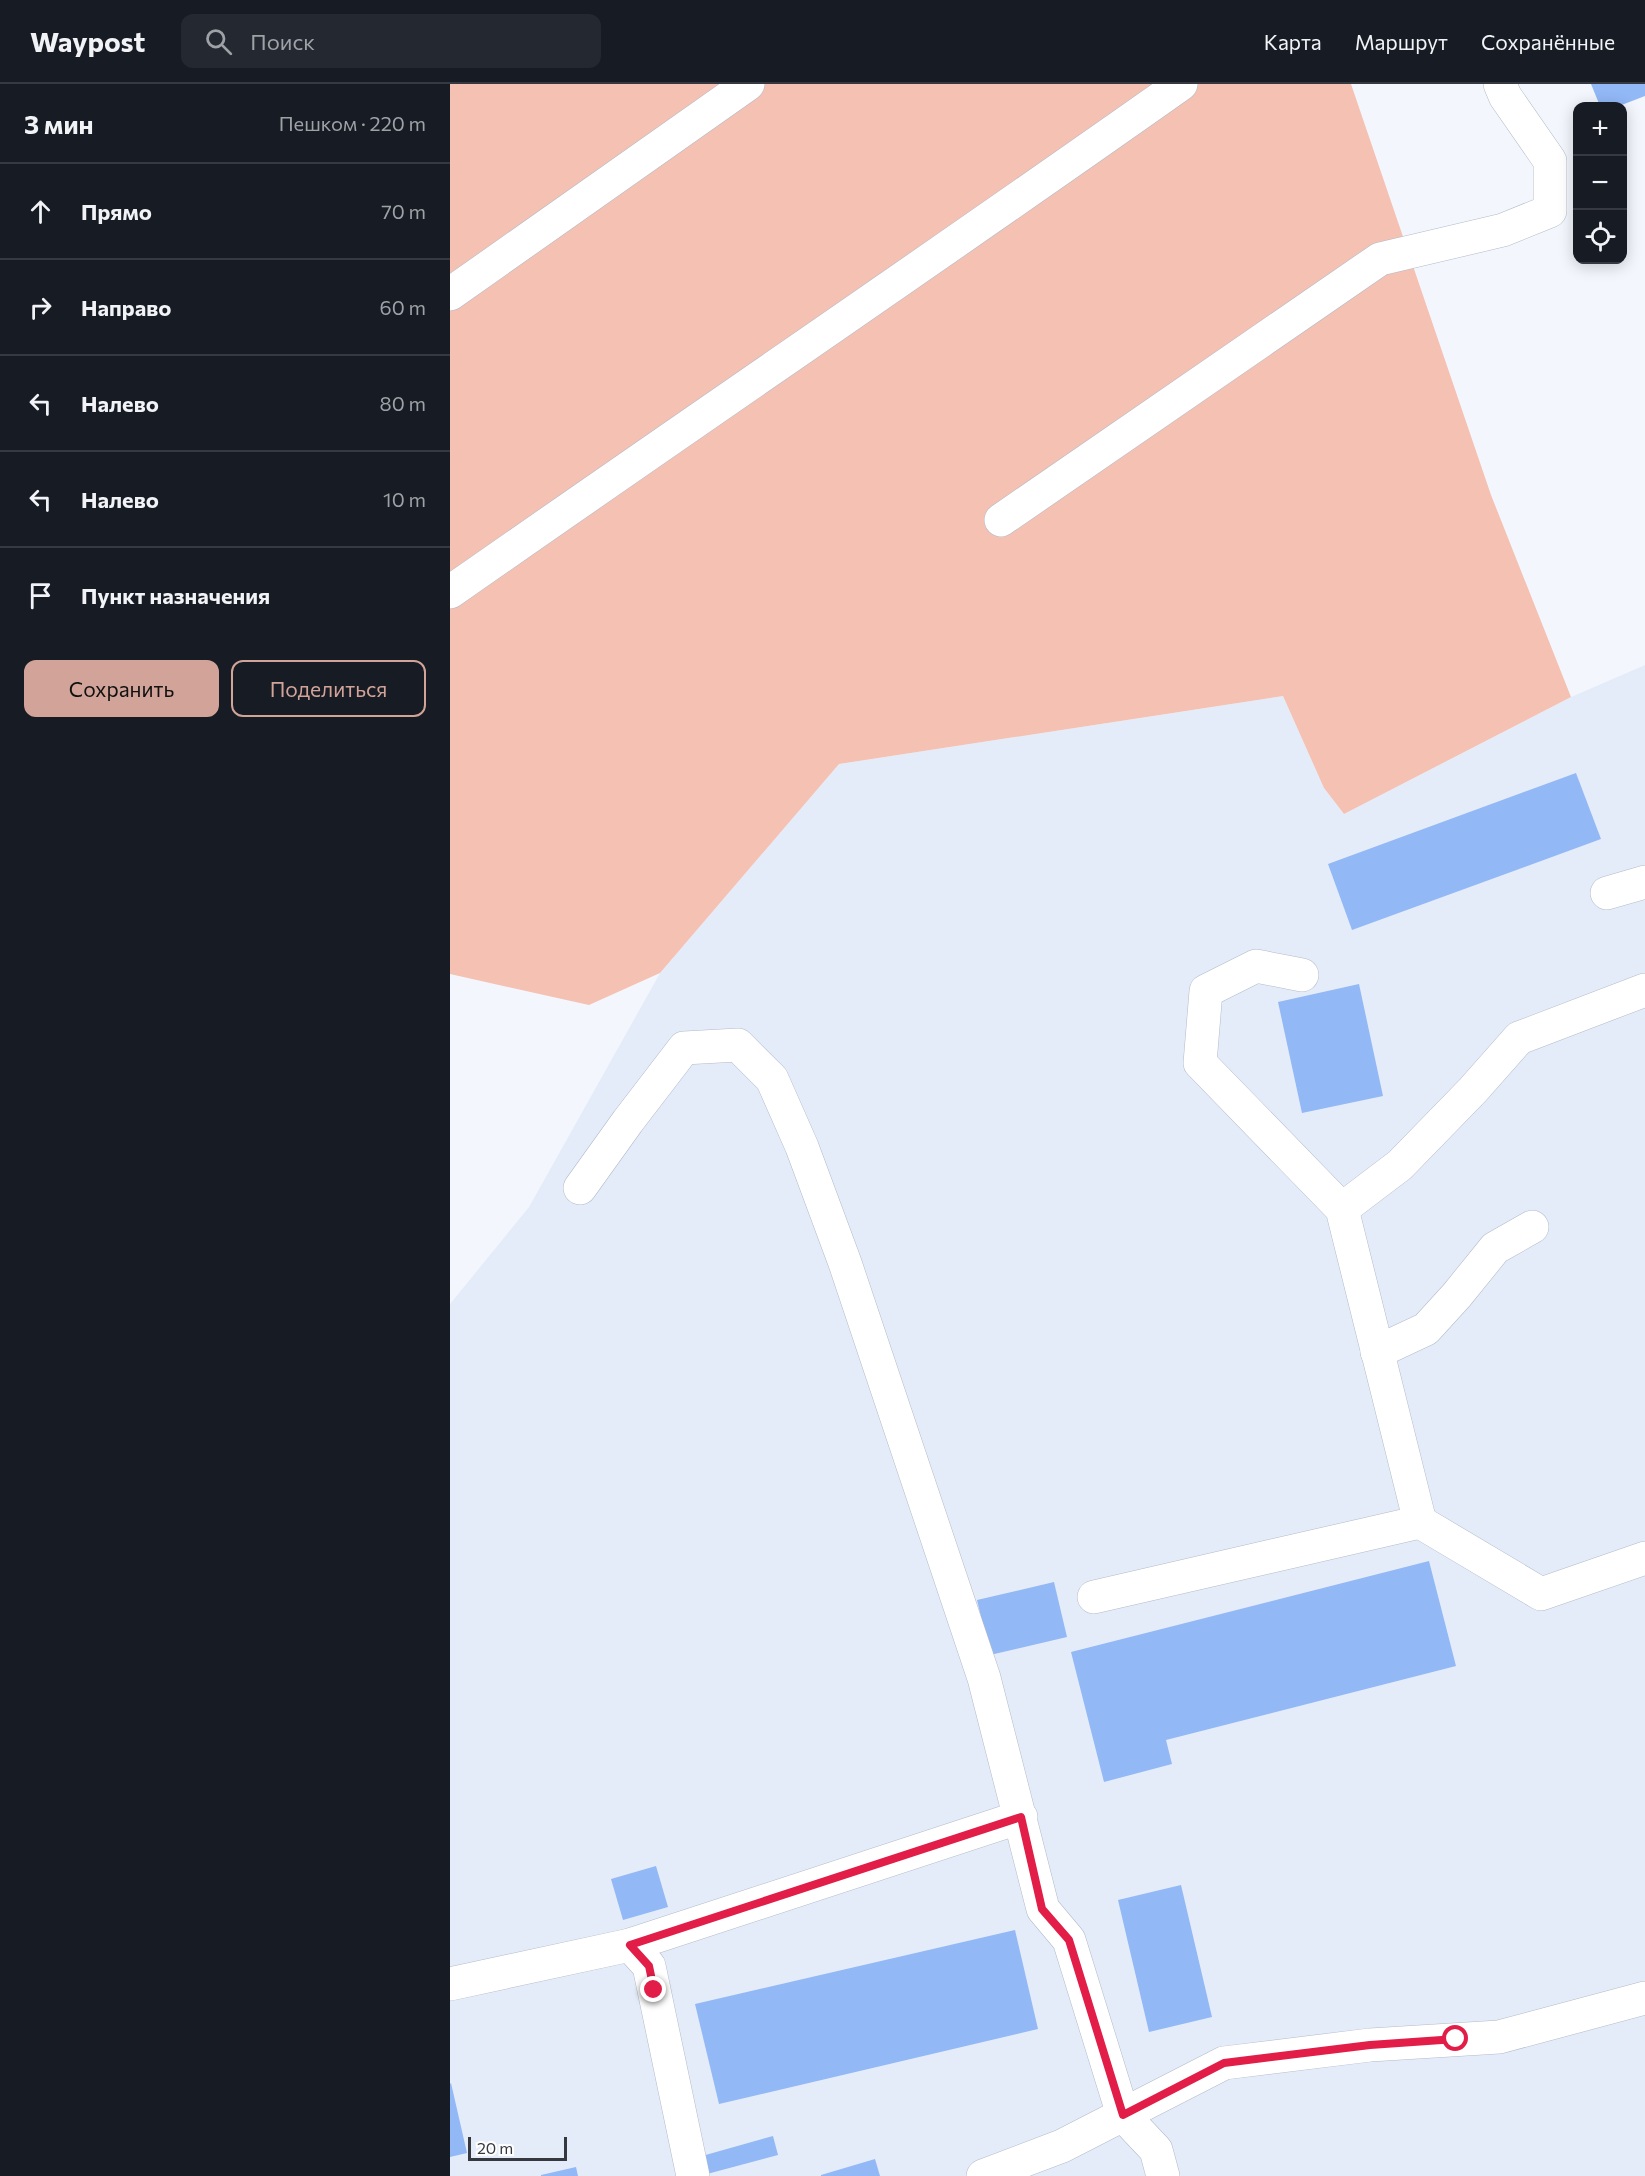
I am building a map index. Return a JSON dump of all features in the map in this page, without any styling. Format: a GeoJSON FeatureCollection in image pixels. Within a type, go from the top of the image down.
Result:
{"type":"FeatureCollection","features":[{"type":"Feature","properties":{"kind":"lane"},"geometry":{"type":"LineString","coordinates":[[450,294],[748,84]]}},
{"type":"Feature","properties":{"kind":"lane"},"geometry":{"type":"LineString","coordinates":[[450,592],[646,454],[967,235],[1181,84]]}},
{"type":"Feature","properties":{"kind":"lane"},"geometry":{"type":"LineString","coordinates":[[1001,520],[1380,259],[1503,230],[1550,211],[1550,161],[1505,96],[1500,84]]}},
{"type":"Feature","properties":{"kind":"lane"},"geometry":{"type":"LineString","coordinates":[[1607,893],[1645,882]]}},
{"type":"Feature","properties":{"kind":"lane"},"geometry":{"type":"LineString","coordinates":[[1302,975],[1256,966],[1206,991],[1200,1063],[1342,1209],[1420,1522]]}},
{"type":"Feature","properties":{"kind":"lane"},"geometry":{"type":"LineString","coordinates":[[1342,1209],[1400,1165],[1473,1090],[1518,1038],[1645,990]]}},
{"type":"Feature","properties":{"kind":"lane"},"geometry":{"type":"LineString","coordinates":[[580,1188],[684,1048],[738,1045],[772,1079],[802,1147],[845,1263],[984,1678],[1021,1817],[1042,1909],[1069,1940],[1123,2115],[1156,2150],[1163,2176]]}},
{"type":"Feature","properties":{"kind":"lane"},"geometry":{"type":"LineString","coordinates":[[1377,1352],[1426,1329],[1495,1248],[1532,1227]]}},
{"type":"Feature","properties":{"kind":"lane"},"geometry":{"type":"LineString","coordinates":[[1094,1597],[1420,1522],[1541,1594],[1645,1558]]}},
{"type":"Feature","properties":{"kind":"lane"},"geometry":{"type":"LineString","coordinates":[[450,1984],[630,1945],[1021,1817]]}},
{"type":"Feature","properties":{"kind":"lane"},"geometry":{"type":"LineString","coordinates":[[630,1945],[649,1966],[693,2176]]}},
{"type":"Feature","properties":{"kind":"lane"},"geometry":{"type":"LineString","coordinates":[[983,2176],[1062,2146],[1224,2063],[1370,2045],[1499,2037],[1645,1998]]}},
{"type":"Feature","properties":{"kind":"shaded area"},"geometry":{"type":"Polygon","coordinates":[[[450,84],[1351,84],[1491,495],[1571,697],[1344,814],[1324,788],[1283,696],[839,764],[660,973],[589,1005],[450,974],[450,84]]]}},
{"type":"Feature","properties":{"kind":"shaded area"},"geometry":{"type":"Polygon","coordinates":[[[1645,665],[1645,2176],[450,2176],[450,1304],[529,1207],[660,973],[839,764],[1283,696],[1324,788],[1344,814],[1571,697],[1645,665]]]}},
{"type":"Feature","properties":{"kind":"building"},"geometry":{"type":"Polygon","coordinates":[[[1591,84],[1645,84],[1645,96],[1627,103],[1598,102],[1591,84]]]}},
{"type":"Feature","properties":{"kind":"building"},"geometry":{"type":"Polygon","coordinates":[[[1576,773],[1601,839],[1352,930],[1328,864],[1576,773]]]}},
{"type":"Feature","properties":{"kind":"building"},"geometry":{"type":"Polygon","coordinates":[[[1359,984],[1383,1096],[1302,1113],[1278,1002],[1359,984]]]}},
{"type":"Feature","properties":{"kind":"building"},"geometry":{"type":"Polygon","coordinates":[[[1429,1561],[1456,1666],[1166,1740],[1172,1764],[1104,1782],[1071,1652],[1429,1561]]]}},
{"type":"Feature","properties":{"kind":"building"},"geometry":{"type":"Polygon","coordinates":[[[1054,1582],[1067,1637],[990,1655],[977,1600],[1054,1582]]]}},
{"type":"Feature","properties":{"kind":"building"},"geometry":{"type":"Polygon","coordinates":[[[656,1866],[668,1907],[623,1920],[611,1879],[656,1866]]]}},
{"type":"Feature","properties":{"kind":"building"},"geometry":{"type":"Polygon","coordinates":[[[1181,1885],[1212,2017],[1149,2032],[1118,1900],[1181,1885]]]}},
{"type":"Feature","properties":{"kind":"building"},"geometry":{"type":"Polygon","coordinates":[[[1015,1930],[1038,2029],[719,2104],[695,2004],[1015,1930]]]}},
{"type":"Feature","properties":{"kind":"building"},"geometry":{"type":"Polygon","coordinates":[[[450,2084],[467,2153],[450,2157],[450,2084]]]}},
{"type":"Feature","properties":{"kind":"building"},"geometry":{"type":"Polygon","coordinates":[[[773,2136],[778,2155],[707,2174],[702,2156],[773,2136]]]}},
{"type":"Feature","properties":{"kind":"building"},"geometry":{"type":"Polygon","coordinates":[[[875,2159],[880,2176],[821,2176],[821,2175],[875,2159]]]}},
{"type":"Feature","properties":{"kind":"building"},"geometry":{"type":"Polygon","coordinates":[[[576,2167],[578,2176],[541,2176],[541,2175],[576,2167]]]}},
{"type":"Feature","properties":{"kind":"route"},"geometry":{"type":"LineString","coordinates":[[654,1990],[649,1966],[630,1945],[1021,1817],[1042,1909],[1069,1940],[1123,2115],[1224,2063],[1370,2045],[1456,2039]]}}]}
